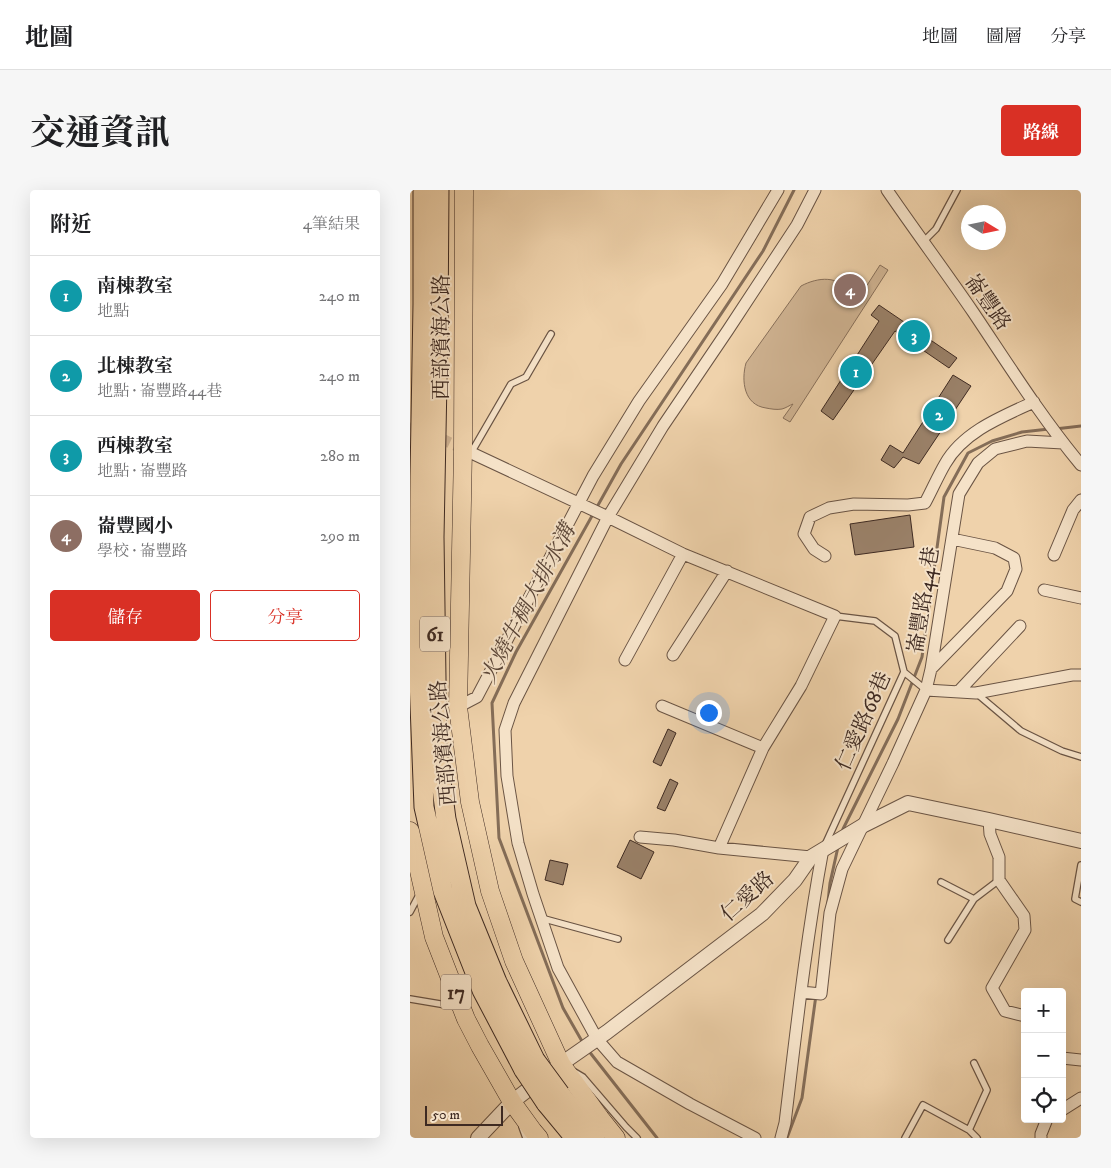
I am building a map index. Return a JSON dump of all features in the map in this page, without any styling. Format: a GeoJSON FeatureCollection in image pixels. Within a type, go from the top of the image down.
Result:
{"type":"FeatureCollection","features":[{"type":"Feature","properties":{"kind":"highway","name":"61"},"geometry":{"type":"LineString","coordinates":[[422,190],[423,304],[419,679],[424,807],[443,891],[482,990],[553,1099],[575,1138]]}},
{"type":"Feature","properties":{"kind":"highway","name":"61"},"geometry":{"type":"LineString","coordinates":[[439,190],[434,538],[437,750],[446,819],[466,906],[530,1065]]}},
{"type":"Feature","properties":{"kind":"highway","name":"61"},"geometry":{"type":"LineString","coordinates":[[553,1099],[595,1138]]}},
{"type":"Feature","properties":{"kind":"main road","name":"西部濱海公路"},"geometry":{"type":"LineString","coordinates":[[464,190],[467,451],[458,706],[470,802],[490,891],[514,961],[561,1064],[616,1138]]}},
{"type":"Feature","properties":{"kind":"main road","name":"17"},"geometry":{"type":"LineString","coordinates":[[410,831],[434,937],[462,1008],[480,1046],[512,1102],[540,1138]]}},
{"type":"Feature","properties":{"kind":"street"},"geometry":{"type":"LineString","coordinates":[[458,706],[477,697],[593,476],[639,402],[722,284],[778,190]]}},
{"type":"Feature","properties":{"kind":"street"},"geometry":{"type":"LineString","coordinates":[[755,1138],[690,1104],[617,1062],[597,1039],[558,968],[518,843],[507,776],[505,730],[514,703],[608,516],[663,426],[797,225],[815,190]]}},
{"type":"Feature","properties":{"kind":"street","name":"崙豐路"},"geometry":{"type":"LineString","coordinates":[[887,190],[1061,440]]}},
{"type":"Feature","properties":{"kind":"street"},"geometry":{"type":"LineString","coordinates":[[825,556],[814,549],[804,534],[810,517],[829,508],[854,504],[908,505],[925,502],[946,463],[965,439],[1000,418],[1037,406]]}},
{"type":"Feature","properties":{"kind":"street"},"geometry":{"type":"LineString","coordinates":[[1061,440],[1081,465]]}},
{"type":"Feature","properties":{"kind":"street","name":"崙豐路44巷"},"geometry":{"type":"LineString","coordinates":[[801,992],[821,994],[830,913],[842,869],[926,690],[959,494],[978,463],[995,449],[1027,441],[1061,440]]}},
{"type":"Feature","properties":{"kind":"street"},"geometry":{"type":"LineString","coordinates":[[467,451],[608,516],[682,554],[835,616],[801,686],[763,748],[719,848]]}},
{"type":"Feature","properties":{"kind":"street"},"geometry":{"type":"LineString","coordinates":[[1054,555],[1073,510],[1081,500]]}},
{"type":"Feature","properties":{"kind":"street"},"geometry":{"type":"LineString","coordinates":[[931,669],[1007,591],[1016,569],[1014,558],[995,548],[952,539]]}},
{"type":"Feature","properties":{"kind":"street"},"geometry":{"type":"LineString","coordinates":[[625,660],[682,554]]}},
{"type":"Feature","properties":{"kind":"street"},"geometry":{"type":"LineString","coordinates":[[673,655],[726,571]]}},
{"type":"Feature","properties":{"kind":"street"},"geometry":{"type":"LineString","coordinates":[[1044,590],[1081,598]]}},
{"type":"Feature","properties":{"kind":"street"},"geometry":{"type":"LineString","coordinates":[[958,692],[1020,626]]}},
{"type":"Feature","properties":{"kind":"street"},"geometry":{"type":"LineString","coordinates":[[926,690],[976,693],[1072,675],[1081,675]]}},
{"type":"Feature","properties":{"kind":"street"},"geometry":{"type":"LineString","coordinates":[[662,706],[763,748]]}},
{"type":"Feature","properties":{"kind":"street","name":"仁愛路"},"geometry":{"type":"LineString","coordinates":[[478,1138],[512,1102],[762,914],[795,880],[817,853],[864,825],[908,803],[1081,841]]}},
{"type":"Feature","properties":{"kind":"street"},"geometry":{"type":"LineString","coordinates":[[989,820],[990,834],[999,858],[999,880],[1024,916],[1025,930],[992,988],[1005,1011],[1021,1015]]}},
{"type":"Feature","properties":{"kind":"street"},"geometry":{"type":"LineString","coordinates":[[640,837],[674,840],[719,848],[817,853],[815,891],[785,1123],[780,1138]]}},
{"type":"Feature","properties":{"kind":"street"},"geometry":{"type":"LineString","coordinates":[[1066,1059],[1081,1060]]}},
{"type":"Feature","properties":{"kind":"street"},"geometry":{"type":"LineString","coordinates":[[1066,1107],[1081,1098]]}},
{"type":"Feature","properties":{"kind":"street"},"geometry":{"type":"LineString","coordinates":[[1041,1138],[1045,1123]]}},
{"type":"Feature","properties":{"kind":"lane"},"geometry":{"type":"LineString","coordinates":[[923,242],[936,229],[957,190]]}},
{"type":"Feature","properties":{"kind":"lane"},"geometry":{"type":"LineString","coordinates":[[467,451],[511,384],[526,377],[551,334]]}},
{"type":"Feature","properties":{"kind":"lane","name":"仁愛路68巷"},"geometry":{"type":"LineString","coordinates":[[817,853],[904,672],[895,636],[875,621],[835,616]]}},
{"type":"Feature","properties":{"kind":"lane"},"geometry":{"type":"LineString","coordinates":[[904,672],[926,690]]}},
{"type":"Feature","properties":{"kind":"lane"},"geometry":{"type":"LineString","coordinates":[[976,693],[1021,731],[1062,751],[1081,757]]}},
{"type":"Feature","properties":{"kind":"lane"},"geometry":{"type":"LineString","coordinates":[[1081,865],[1075,899],[1081,902]]}},
{"type":"Feature","properties":{"kind":"lane"},"geometry":{"type":"LineString","coordinates":[[948,940],[974,899],[999,880]]}},
{"type":"Feature","properties":{"kind":"lane"},"geometry":{"type":"LineString","coordinates":[[941,882],[974,899]]}},
{"type":"Feature","properties":{"kind":"lane"},"geometry":{"type":"LineString","coordinates":[[410,912],[423,889]]}},
{"type":"Feature","properties":{"kind":"lane"},"geometry":{"type":"LineString","coordinates":[[541,918],[618,939]]}},
{"type":"Feature","properties":{"kind":"lane"},"geometry":{"type":"LineString","coordinates":[[410,999],[462,1008]]}},
{"type":"Feature","properties":{"kind":"lane"},"geometry":{"type":"LineString","coordinates":[[969,1130],[987,1090],[974,1063]]}},
{"type":"Feature","properties":{"kind":"lane"},"geometry":{"type":"LineString","coordinates":[[561,1064],[583,1077],[637,1138]]}},
{"type":"Feature","properties":{"kind":"lane"},"geometry":{"type":"LineString","coordinates":[[512,1102],[526,1138]]}},
{"type":"Feature","properties":{"kind":"lane"},"geometry":{"type":"LineString","coordinates":[[905,1138],[923,1105],[969,1130],[977,1138]]}},
{"type":"Feature","properties":{"kind":"shaded area"},"geometry":{"type":"Polygon","coordinates":[[[880,265],[888,270],[790,422],[783,418],[793,404],[783,409],[776,409],[759,406],[753,402],[744,384],[746,363],[801,286],[814,281],[828,279],[840,283],[851,294],[855,304],[880,265]]]}},
{"type":"Feature","properties":{"kind":"building"},"geometry":{"type":"Polygon","coordinates":[[[879,305],[957,358],[949,368],[895,331],[833,420],[821,411],[879,321],[871,315],[879,305]]]}},
{"type":"Feature","properties":{"kind":"building"},"geometry":{"type":"Polygon","coordinates":[[[953,375],[971,386],[919,464],[903,457],[894,468],[881,460],[890,445],[903,453],[953,375]]]}},
{"type":"Feature","properties":{"kind":"building"},"geometry":{"type":"Polygon","coordinates":[[[910,515],[914,547],[855,555],[850,524],[910,515]]]}},
{"type":"Feature","properties":{"kind":"building"},"geometry":{"type":"Polygon","coordinates":[[[668,729],[676,733],[661,766],[653,762],[668,729]]]}},
{"type":"Feature","properties":{"kind":"building"},"geometry":{"type":"Polygon","coordinates":[[[670,779],[678,783],[665,811],[657,808],[670,779]]]}},
{"type":"Feature","properties":{"kind":"building"},"geometry":{"type":"Polygon","coordinates":[[[630,840],[654,852],[641,879],[617,867],[630,840]]]}},
{"type":"Feature","properties":{"kind":"building"},"geometry":{"type":"Polygon","coordinates":[[[550,860],[568,864],[563,885],[545,880],[550,860]]]}},
{"type":"Feature","properties":{"kind":"waterway","name":"火燒牛稠大排水溝"},"geometry":{"type":"LineString","coordinates":[[583,1043],[563,1008],[499,838],[492,703],[516,652],[621,464],[763,251],[794,190]]}},
{"type":"Feature","properties":{"kind":"waterway"},"geometry":{"type":"LineString","coordinates":[[1055,429],[1081,426]]}},
{"type":"Feature","properties":{"kind":"waterway"},"geometry":{"type":"LineString","coordinates":[[842,833],[898,719],[922,657],[944,497],[968,453],[992,441],[1022,432],[1049,429]]}},
{"type":"Feature","properties":{"kind":"waterway"},"geometry":{"type":"LineString","coordinates":[[828,902],[838,847]]}},
{"type":"Feature","properties":{"kind":"waterway"},"geometry":{"type":"LineString","coordinates":[[787,1138],[802,1098],[816,995]]}},
{"type":"Feature","properties":{"kind":"waterway","name":"火燒牛稠大排水溝"},"geometry":{"type":"LineString","coordinates":[[588,1050],[657,1138]]}},
{"type":"Feature","properties":{"kind":"tunnel"},"geometry":{"type":"LineString","coordinates":[[410,424],[463,449]]}},
{"type":"Feature","properties":{"kind":"place","name":"崙豐國小"},"geometry":{"type":"Point","coordinates":[850,290]}},
{"type":"Feature","properties":{"kind":"place","name":"西棟教室"},"geometry":{"type":"Point","coordinates":[914,336]}},
{"type":"Feature","properties":{"kind":"place","name":"南棟教室"},"geometry":{"type":"Point","coordinates":[856,372]}},
{"type":"Feature","properties":{"kind":"place","name":"北棟教室"},"geometry":{"type":"Point","coordinates":[939,415]}}]}
